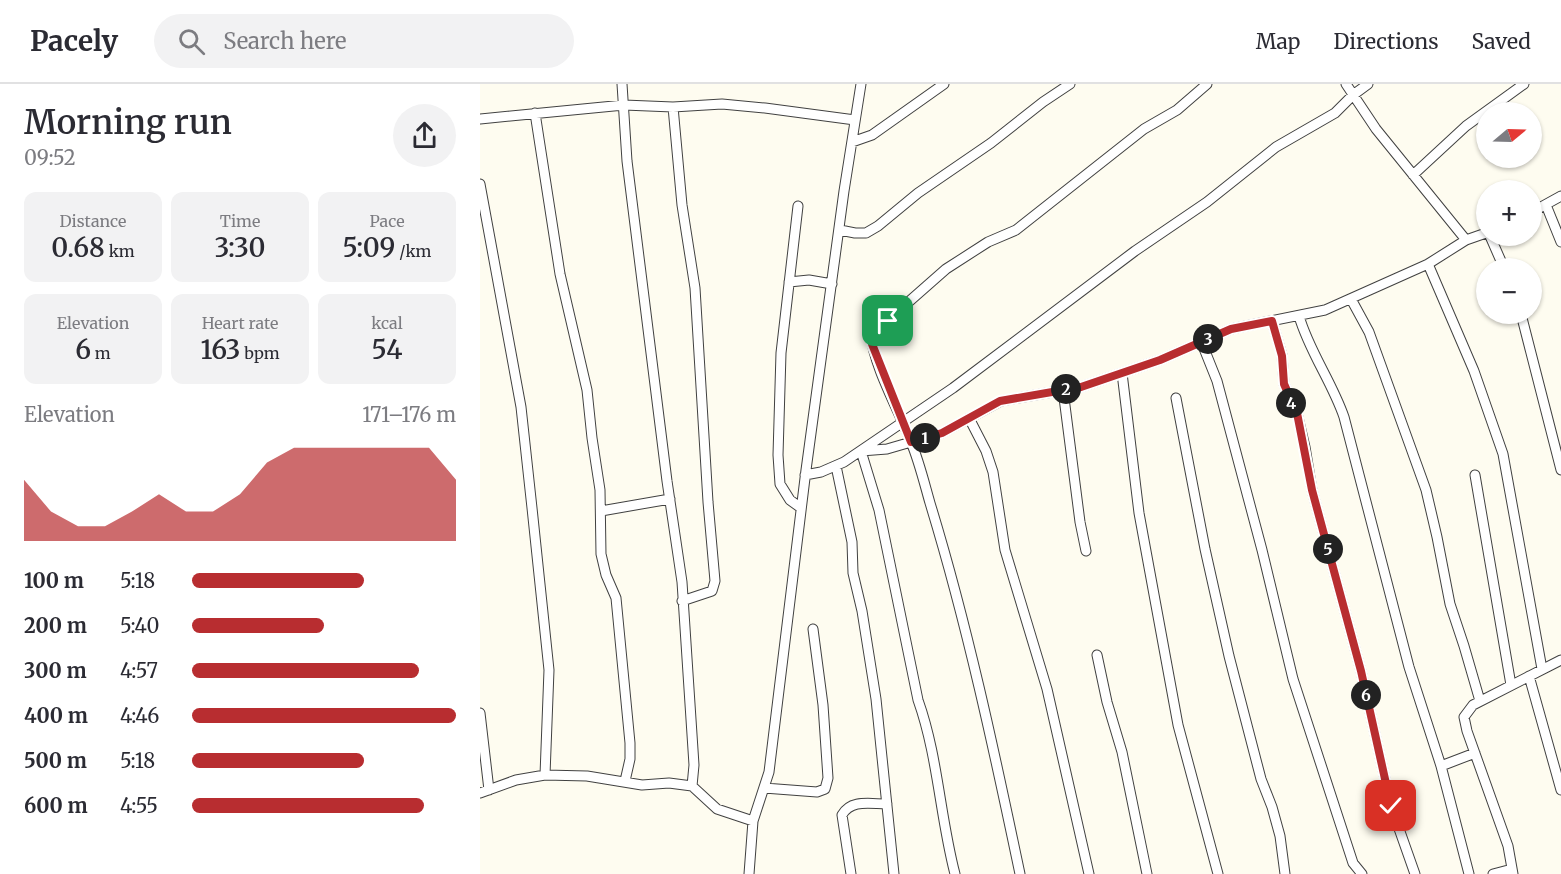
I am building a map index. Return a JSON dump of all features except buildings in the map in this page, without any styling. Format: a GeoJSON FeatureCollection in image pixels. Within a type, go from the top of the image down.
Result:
{"type":"FeatureCollection","features":[{"type":"Feature","properties":{"kind":"street"},"geometry":{"type":"LineString","coordinates":[[622,84],[627,161],[682,601],[694,765],[692,786]]}},
{"type":"Feature","properties":{"kind":"street"},"geometry":{"type":"LineString","coordinates":[[749,874],[753,820],[769,772],[805,475],[861,84]]}},
{"type":"Feature","properties":{"kind":"street"},"geometry":{"type":"LineString","coordinates":[[852,142],[872,135],[944,84]]}},
{"type":"Feature","properties":{"kind":"street"},"geometry":{"type":"LineString","coordinates":[[840,230],[855,234],[866,233],[878,226],[918,193],[991,143],[1070,84]]}},
{"type":"Feature","properties":{"kind":"street"},"geometry":{"type":"LineString","coordinates":[[1020,874],[1000,773],[951,573],[911,442],[872,344],[871,335],[946,269],[987,242],[1016,230],[1144,129],[1177,110],[1207,84]]}},
{"type":"Feature","properties":{"kind":"street"},"geometry":{"type":"LineString","coordinates":[[1346,84],[1376,129],[1466,240]]}},
{"type":"Feature","properties":{"kind":"street"},"geometry":{"type":"LineString","coordinates":[[805,475],[836,466],[953,388],[1135,251],[1207,202],[1276,147],[1335,113],[1353,94],[1368,84]]}},
{"type":"Feature","properties":{"kind":"street"},"geometry":{"type":"LineString","coordinates":[[1413,175],[1466,126],[1524,84]]}},
{"type":"Feature","properties":{"kind":"street"},"geometry":{"type":"LineString","coordinates":[[480,119],[624,105],[673,107],[722,104],[855,120]]}},
{"type":"Feature","properties":{"kind":"street"},"geometry":{"type":"LineString","coordinates":[[673,107],[682,205],[695,288],[715,580],[712,591],[682,601]]}},
{"type":"Feature","properties":{"kind":"street"},"geometry":{"type":"LineString","coordinates":[[535,113],[560,274],[587,390],[600,490],[601,554],[616,598],[630,733],[630,759],[625,781]]}},
{"type":"Feature","properties":{"kind":"street"},"geometry":{"type":"LineString","coordinates":[[480,184],[521,407],[549,670],[545,775]]}},
{"type":"Feature","properties":{"kind":"street"},"geometry":{"type":"LineString","coordinates":[[1542,207],[1561,196]]}},
{"type":"Feature","properties":{"kind":"street"},"geometry":{"type":"LineString","coordinates":[[1546,205],[1561,242]]}},
{"type":"Feature","properties":{"kind":"street"},"geometry":{"type":"LineString","coordinates":[[798,206],[781,353],[778,455],[780,484],[790,500],[801,508]]}},
{"type":"Feature","properties":{"kind":"street"},"geometry":{"type":"LineString","coordinates":[[861,451],[887,449],[942,433],[1000,401],[1081,387],[1160,360],[1231,329],[1325,310],[1428,264],[1466,240],[1476,236]]}},
{"type":"Feature","properties":{"kind":"street"},"geometry":{"type":"LineString","coordinates":[[1428,264],[1474,371],[1503,454],[1542,669]]}},
{"type":"Feature","properties":{"kind":"street"},"geometry":{"type":"LineString","coordinates":[[789,282],[809,280],[832,284]]}},
{"type":"Feature","properties":{"kind":"street"},"geometry":{"type":"LineString","coordinates":[[1351,299],[1369,332],[1426,490],[1450,604],[1480,701]]}},
{"type":"Feature","properties":{"kind":"street"},"geometry":{"type":"LineString","coordinates":[[1299,316],[1305,338],[1339,402],[1344,417],[1409,667],[1441,766],[1469,874]]}},
{"type":"Feature","properties":{"kind":"street"},"geometry":{"type":"LineString","coordinates":[[1272,321],[1282,356],[1284,384],[1297,413],[1312,490],[1361,671],[1391,806],[1415,874]]}},
{"type":"Feature","properties":{"kind":"street"},"geometry":{"type":"LineString","coordinates":[[1524,324],[1561,470]]}},
{"type":"Feature","properties":{"kind":"street"},"geometry":{"type":"LineString","coordinates":[[1201,341],[1217,381],[1262,550],[1293,679],[1353,863],[1362,874]]}},
{"type":"Feature","properties":{"kind":"street"},"geometry":{"type":"LineString","coordinates":[[1122,373],[1139,513],[1176,714],[1218,874]]}},
{"type":"Feature","properties":{"kind":"street"},"geometry":{"type":"LineString","coordinates":[[1063,390],[1080,522],[1086,551]]}},
{"type":"Feature","properties":{"kind":"street"},"geometry":{"type":"LineString","coordinates":[[1176,398],[1205,549],[1229,656],[1261,779],[1280,836],[1285,874]]}},
{"type":"Feature","properties":{"kind":"street"},"geometry":{"type":"LineString","coordinates":[[969,418],[986,451],[993,472],[1005,550],[1047,689],[1089,874]]}},
{"type":"Feature","properties":{"kind":"street"},"geometry":{"type":"LineString","coordinates":[[861,451],[879,510],[918,700],[925,719],[939,786],[955,874]]}},
{"type":"Feature","properties":{"kind":"street"},"geometry":{"type":"LineString","coordinates":[[836,466],[852,543],[853,573],[862,611],[876,699],[894,874]]}},
{"type":"Feature","properties":{"kind":"street"},"geometry":{"type":"LineString","coordinates":[[1475,475],[1511,685]]}},
{"type":"Feature","properties":{"kind":"street"},"geometry":{"type":"LineString","coordinates":[[601,511],[670,499]]}},
{"type":"Feature","properties":{"kind":"street"},"geometry":{"type":"LineString","coordinates":[[764,788],[818,792],[825,789],[828,778],[823,705],[813,629]]}},
{"type":"Feature","properties":{"kind":"street"},"geometry":{"type":"LineString","coordinates":[[1097,655],[1107,702],[1122,752],[1147,874]]}},
{"type":"Feature","properties":{"kind":"street"},"geometry":{"type":"LineString","coordinates":[[1493,874],[1512,872],[1508,846],[1464,717],[1473,705],[1561,660]]}},
{"type":"Feature","properties":{"kind":"street"},"geometry":{"type":"LineString","coordinates":[[1528,676],[1561,790]]}},
{"type":"Feature","properties":{"kind":"street"},"geometry":{"type":"LineString","coordinates":[[480,713],[484,792],[516,780],[545,775],[587,776],[642,785],[669,783],[692,786],[717,809],[753,820]]}},
{"type":"Feature","properties":{"kind":"street"},"geometry":{"type":"LineString","coordinates":[[1441,766],[1475,753]]}},
{"type":"Feature","properties":{"kind":"street"},"geometry":{"type":"LineString","coordinates":[[851,874],[842,815],[851,805],[887,804]]}},
{"type":"Feature","properties":{"kind":"route"},"geometry":{"type":"LineString","coordinates":[[888,321],[871,335],[872,344],[911,442],[942,433],[1000,401],[1081,387],[1160,360],[1231,329],[1272,321],[1282,356],[1284,384],[1297,413],[1312,490],[1361,671],[1391,806]]}}]}
